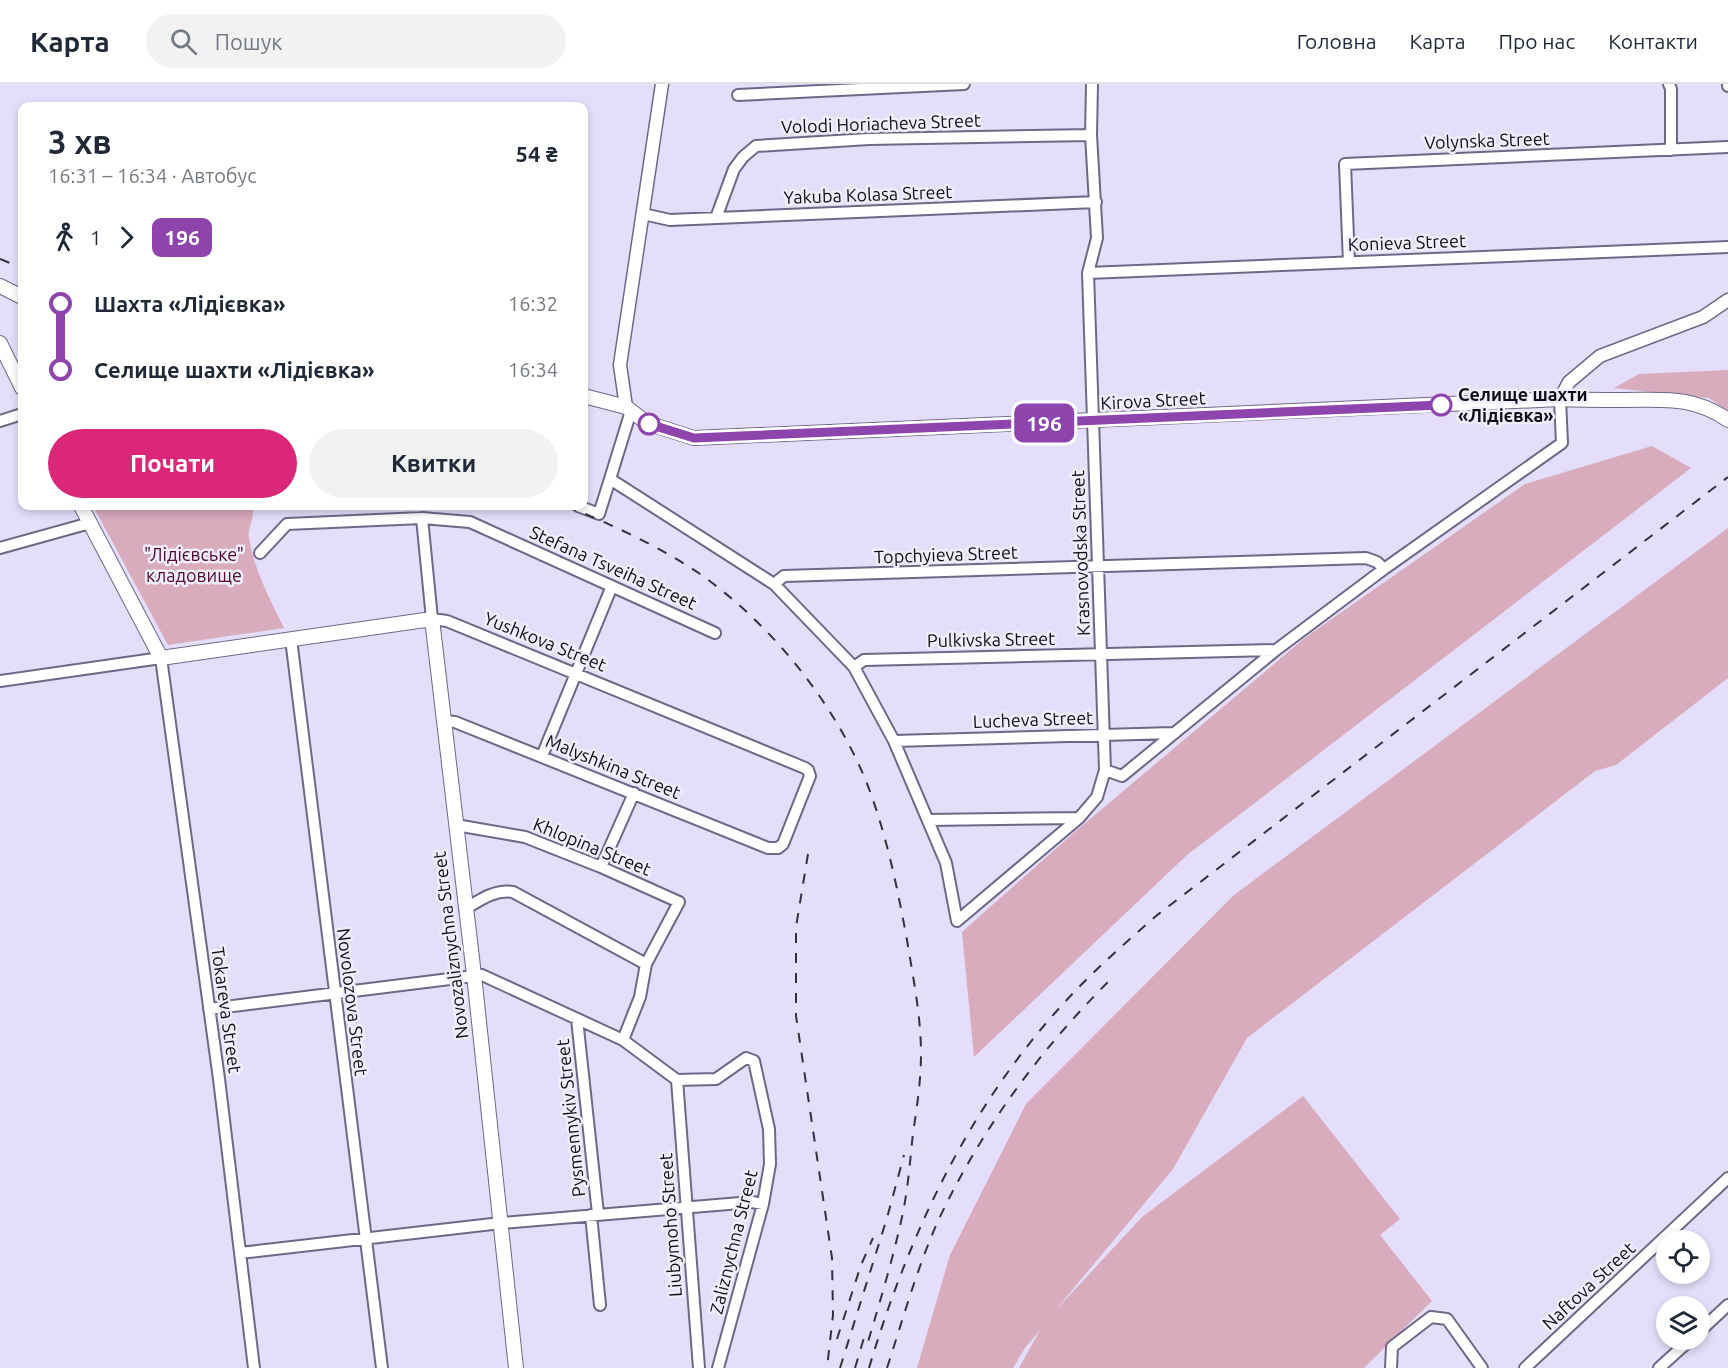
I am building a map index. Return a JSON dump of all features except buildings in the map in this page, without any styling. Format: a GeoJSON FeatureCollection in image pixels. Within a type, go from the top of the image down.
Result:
{"type":"FeatureCollection","features":[{"type":"Feature","properties":{"kind":"main road"},"geometry":{"type":"LineString","coordinates":[[0,286],[18,295]]}},
{"type":"Feature","properties":{"kind":"main road"},"geometry":{"type":"LineString","coordinates":[[1,347],[18,376]]}},
{"type":"Feature","properties":{"kind":"main road","name":"Kirova Street"},"geometry":{"type":"LineString","coordinates":[[588,397],[628,409],[647,423],[694,438],[1092,422],[1560,399],[1675,399],[1714,410],[1728,420]]}},
{"type":"Feature","properties":{"kind":"main road"},"geometry":{"type":"LineString","coordinates":[[83,510],[161,658]]}},
{"type":"Feature","properties":{"kind":"main road","name":"Yushkova Street"},"geometry":{"type":"LineString","coordinates":[[161,658],[432,619]]}},
{"type":"Feature","properties":{"kind":"main road","name":"Novozaliznychna Street"},"geometry":{"type":"LineString","coordinates":[[432,619],[474,975],[516,1368]]}},
{"type":"Feature","properties":{"kind":"street"},"geometry":{"type":"LineString","coordinates":[[588,510],[598,514],[610,479],[628,409],[620,365],[662,84]]}},
{"type":"Feature","properties":{"kind":"street"},"geometry":{"type":"LineString","coordinates":[[738,95],[964,84]]}},
{"type":"Feature","properties":{"kind":"street","name":"Krasnovodska Street"},"geometry":{"type":"LineString","coordinates":[[928,820],[946,863],[957,921],[1079,818],[1097,797],[1105,770],[1088,273],[1097,238],[1090,135],[1092,84]]}},
{"type":"Feature","properties":{"kind":"street"},"geometry":{"type":"LineString","coordinates":[[1669,84],[1671,89],[1671,150]]}},
{"type":"Feature","properties":{"kind":"street","name":"Volodi Horiacheva Street"},"geometry":{"type":"LineString","coordinates":[[717,218],[734,169],[756,146],[869,139],[1090,135]]}},
{"type":"Feature","properties":{"kind":"street","name":"Volynska Street"},"geometry":{"type":"LineString","coordinates":[[1349,262],[1345,164],[1728,147]]}},
{"type":"Feature","properties":{"kind":"street","name":"Yakuba Kolasa Street"},"geometry":{"type":"LineString","coordinates":[[643,214],[670,220],[1096,202]]}},
{"type":"Feature","properties":{"kind":"street","name":"Konieva Street"},"geometry":{"type":"LineString","coordinates":[[1088,273],[1728,247]]}},
{"type":"Feature","properties":{"kind":"street"},"geometry":{"type":"LineString","coordinates":[[1105,770],[1122,776],[1276,650],[1384,569],[1562,443],[1560,399],[1569,382],[1600,356],[1703,317],[1728,300]]}},
{"type":"Feature","properties":{"kind":"street"},"geometry":{"type":"LineString","coordinates":[[0,421],[18,415]]}},
{"type":"Feature","properties":{"kind":"street"},"geometry":{"type":"LineString","coordinates":[[610,479],[774,584],[854,668],[894,741],[928,820],[1079,818]]}},
{"type":"Feature","properties":{"kind":"street","name":"Stefana Tsveiha Street"},"geometry":{"type":"LineString","coordinates":[[260,553],[287,524],[422,518],[470,522],[715,633]]}},
{"type":"Feature","properties":{"kind":"street","name":"Novozaliznychna Street"},"geometry":{"type":"LineString","coordinates":[[422,518],[432,619]]}},
{"type":"Feature","properties":{"kind":"street"},"geometry":{"type":"LineString","coordinates":[[0,548],[90,523]]}},
{"type":"Feature","properties":{"kind":"street","name":"Topchyieva Street"},"geometry":{"type":"LineString","coordinates":[[774,584],[784,576],[1366,558],[1377,562],[1384,569]]}},
{"type":"Feature","properties":{"kind":"street"},"geometry":{"type":"LineString","coordinates":[[542,756],[612,586]]}},
{"type":"Feature","properties":{"kind":"street","name":"Yushkova Street"},"geometry":{"type":"LineString","coordinates":[[432,619],[447,621],[808,771],[809,780],[783,844],[778,848],[768,848]]}},
{"type":"Feature","properties":{"kind":"street","name":"Novolozova Street"},"geometry":{"type":"LineString","coordinates":[[291,639],[381,1368]]}},
{"type":"Feature","properties":{"kind":"street","name":"Pulkivska Street"},"geometry":{"type":"LineString","coordinates":[[854,668],[864,660],[1276,650]]}},
{"type":"Feature","properties":{"kind":"street"},"geometry":{"type":"LineString","coordinates":[[0,681],[161,658]]}},
{"type":"Feature","properties":{"kind":"street","name":"Tokareva Street"},"geometry":{"type":"LineString","coordinates":[[161,658],[255,1368]]}},
{"type":"Feature","properties":{"kind":"street","name":"Malyshkina Street"},"geometry":{"type":"LineString","coordinates":[[444,721],[455,722],[542,756],[768,848]]}},
{"type":"Feature","properties":{"kind":"street","name":"Lucheva Street"},"geometry":{"type":"LineString","coordinates":[[894,741],[1173,733]]}},
{"type":"Feature","properties":{"kind":"street"},"geometry":{"type":"LineString","coordinates":[[601,867],[634,793]]}},
{"type":"Feature","properties":{"kind":"street","name":"Khlopina Street"},"geometry":{"type":"LineString","coordinates":[[456,825],[525,837],[601,867],[679,902],[646,964]]}},
{"type":"Feature","properties":{"kind":"street"},"geometry":{"type":"LineString","coordinates":[[465,909],[503,890],[513,892],[646,964],[639,997],[623,1040]]}},
{"type":"Feature","properties":{"kind":"street"},"geometry":{"type":"LineString","coordinates":[[209,1010],[474,975],[490,978],[623,1040],[677,1080]]}},
{"type":"Feature","properties":{"kind":"street","name":"Pysmennykiv Street"},"geometry":{"type":"LineString","coordinates":[[576,1018],[595,1215],[600,1305]]}},
{"type":"Feature","properties":{"kind":"street","name":"Zaliznychna Street"},"geometry":{"type":"LineString","coordinates":[[677,1080],[716,1079],[746,1058],[754,1061],[769,1129],[770,1164],[763,1204],[718,1368]]}},
{"type":"Feature","properties":{"kind":"street","name":"Liubymoho Street"},"geometry":{"type":"LineString","coordinates":[[677,1080],[699,1368]]}},
{"type":"Feature","properties":{"kind":"street","name":"Naftova Street"},"geometry":{"type":"LineString","coordinates":[[1525,1368],[1728,1178]]}},
{"type":"Feature","properties":{"kind":"street"},"geometry":{"type":"LineString","coordinates":[[240,1253],[501,1223],[752,1202],[763,1204]]}},
{"type":"Feature","properties":{"kind":"street"},"geometry":{"type":"LineString","coordinates":[[1710,1322],[1728,1305]]}},
{"type":"Feature","properties":{"kind":"street"},"geometry":{"type":"LineString","coordinates":[[1391,1368],[1392,1347],[1431,1317],[1447,1319],[1482,1368]]}},
{"type":"Feature","properties":{"kind":"street"},"geometry":{"type":"LineString","coordinates":[[1659,1368],[1679,1350]]}},
{"type":"Feature","properties":{"kind":"green space"},"geometry":{"type":"Polygon","coordinates":[[[1728,370],[1728,411],[1709,398],[1614,388],[1639,374],[1728,370]]]}},
{"type":"Feature","properties":{"kind":"green space"},"geometry":{"type":"Polygon","coordinates":[[[1652,446],[1691,468],[1187,855],[974,1057],[962,932],[1077,830],[1306,637],[1525,484],[1652,446]]]}},
{"type":"Feature","properties":{"kind":"green space","name":"\"Лідієвське\" кладовище"},"geometry":{"type":"Polygon","coordinates":[[[95,510],[253,510],[249,534],[251,550],[263,584],[284,628],[168,645],[95,510]]]}},
{"type":"Feature","properties":{"kind":"green space"},"geometry":{"type":"Polygon","coordinates":[[[1728,528],[1728,678],[1616,765],[1595,771],[1247,1038],[1173,1169],[1054,1312],[1142,1217],[1303,1096],[1400,1219],[1380,1235],[1432,1301],[1364,1368],[1019,1368],[1040,1330],[1025,1348],[1013,1368],[917,1368],[950,1255],[1026,1104],[1234,895],[1728,528]]]}},
{"type":"Feature","properties":{"kind":"railway"},"geometry":{"type":"LineString","coordinates":[[0,259],[18,266]]}},
{"type":"Feature","properties":{"kind":"railway"},"geometry":{"type":"LineString","coordinates":[[869,1368],[903,1269],[945,1175],[998,1086],[1029,1044],[1074,992],[1156,916],[1728,477]]}},
{"type":"Feature","properties":{"kind":"railway"},"geometry":{"type":"LineString","coordinates":[[576,510],[668,554],[700,574],[751,616],[775,640],[818,694],[852,751],[873,800],[890,859],[903,920],[920,1025],[921,1054],[904,1207],[868,1342]]}},
{"type":"Feature","properties":{"kind":"railway"},"geometry":{"type":"LineString","coordinates":[[808,854],[796,927],[796,1016],[832,1258],[833,1315],[827,1368]]}},
{"type":"Feature","properties":{"kind":"railway"},"geometry":{"type":"LineString","coordinates":[[887,1368],[930,1239],[974,1154],[1038,1060],[1114,976]]}},
{"type":"Feature","properties":{"kind":"railway"},"geometry":{"type":"LineString","coordinates":[[840,1368],[887,1218],[904,1155]]}},
{"type":"Feature","properties":{"kind":"railway"},"geometry":{"type":"LineString","coordinates":[[837,1339],[861,1265],[873,1238]]}},
{"type":"Feature","properties":{"kind":"railway"},"geometry":{"type":"LineString","coordinates":[[855,1368],[866,1331]]}},
{"type":"Feature","properties":{"kind":"bus line","name":"196"},"geometry":{"type":"LineString","coordinates":[[649,424],[694,438],[1441,405]]}},
{"type":"Feature","properties":{"kind":"place","name":"Селище шахти «Лідієвка»"},"geometry":{"type":"Point","coordinates":[1441,405]}}]}
